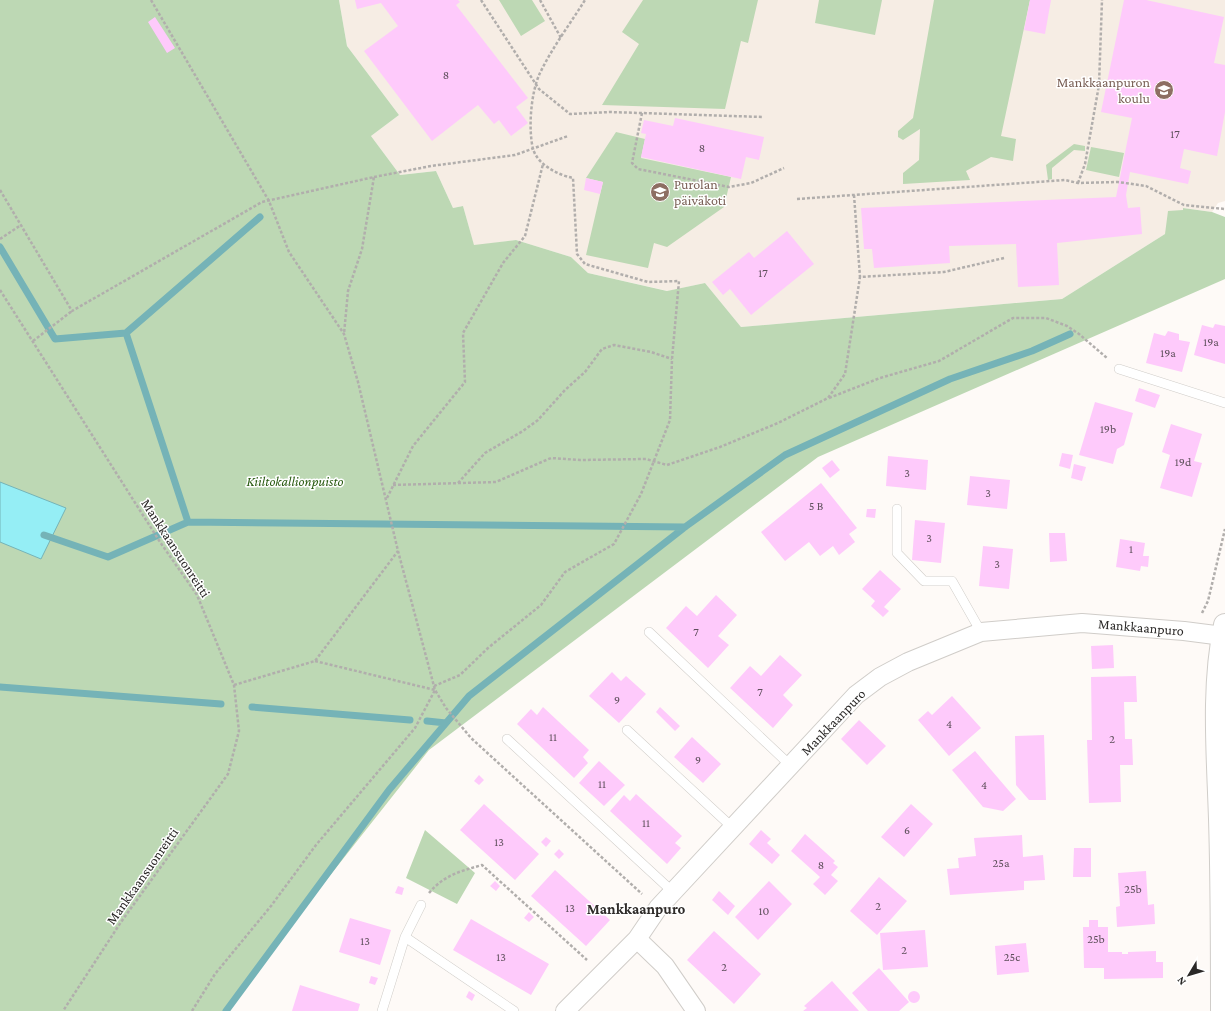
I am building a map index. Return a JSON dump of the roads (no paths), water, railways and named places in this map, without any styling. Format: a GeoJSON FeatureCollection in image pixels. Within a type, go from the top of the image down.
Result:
{"type":"FeatureCollection","features":[{"type":"Feature","properties":{"kind":"main road"},"geometry":{"type":"LineString","coordinates":[[1222,1011],[1222,891],[1217,722],[1224,630]]}},
{"type":"Feature","properties":{"kind":"street","name":"Mankkaanpuro"},"geometry":{"type":"LineString","coordinates":[[565,1011],[637,939],[658,908],[856,695],[880,677],[908,662],[981,632],[1082,623],[1224,630]]}},
{"type":"Feature","properties":{"kind":"street"},"geometry":{"type":"LineString","coordinates":[[637,939],[665,966],[696,1011]]}},
{"type":"Feature","properties":{"kind":"lane"},"geometry":{"type":"LineString","coordinates":[[1119,369],[1225,403]]}},
{"type":"Feature","properties":{"kind":"lane"},"geometry":{"type":"LineString","coordinates":[[897,509],[897,553],[924,581],[952,581],[981,632]]}},
{"type":"Feature","properties":{"kind":"lane"},"geometry":{"type":"LineString","coordinates":[[649,632],[791,766]]}},
{"type":"Feature","properties":{"kind":"lane"},"geometry":{"type":"LineString","coordinates":[[627,730],[733,828]]}},
{"type":"Feature","properties":{"kind":"lane"},"geometry":{"type":"LineString","coordinates":[[506,739],[673,892]]}},
{"type":"Feature","properties":{"kind":"lane"},"geometry":{"type":"LineString","coordinates":[[382,1011],[405,937],[421,905]]}},
{"type":"Feature","properties":{"kind":"lane"},"geometry":{"type":"LineString","coordinates":[[405,937],[514,1011]]}},
{"type":"Feature","properties":{"kind":"water"},"geometry":{"type":"Polygon","coordinates":[[[0,482],[66,508],[41,559],[0,542],[0,482]]]}},
{"type":"Feature","properties":{"kind":"waterway"},"geometry":{"type":"LineString","coordinates":[[188,522],[126,333],[260,217]]}},
{"type":"Feature","properties":{"kind":"waterway"},"geometry":{"type":"LineString","coordinates":[[0,247],[55,339],[126,333]]}},
{"type":"Feature","properties":{"kind":"waterway"},"geometry":{"type":"LineString","coordinates":[[226,1011],[389,790],[469,696],[685,527],[785,455],[950,379],[1032,351],[1070,334]]}},
{"type":"Feature","properties":{"kind":"waterway"},"geometry":{"type":"LineString","coordinates":[[44,535],[108,557],[188,522],[685,527]]}},
{"type":"Feature","properties":{"kind":"waterway"},"geometry":{"type":"LineString","coordinates":[[0,687],[221,704]]}},
{"type":"Feature","properties":{"kind":"waterway"},"geometry":{"type":"LineString","coordinates":[[252,707],[410,720]]}},
{"type":"Feature","properties":{"kind":"waterway"},"geometry":{"type":"LineString","coordinates":[[427,721],[446,723]]}},
{"type":"Feature","properties":{"kind":"place","name":"Mankkaanpuron koulu"},"geometry":{"type":"Point","coordinates":[1164,90]}},
{"type":"Feature","properties":{"kind":"place","name":"Purolan päiväkoti"},"geometry":{"type":"Point","coordinates":[660,192]}},
{"type":"Feature","properties":{"kind":"district","name":"Mankkaanpuro"},"geometry":{"type":"Point","coordinates":[636,909]}},
{"type":"Feature","properties":{"kind":"park label","name":"Kiiltokallionpuisto"},"geometry":{"type":"Point","coordinates":[295,481]}}]}
